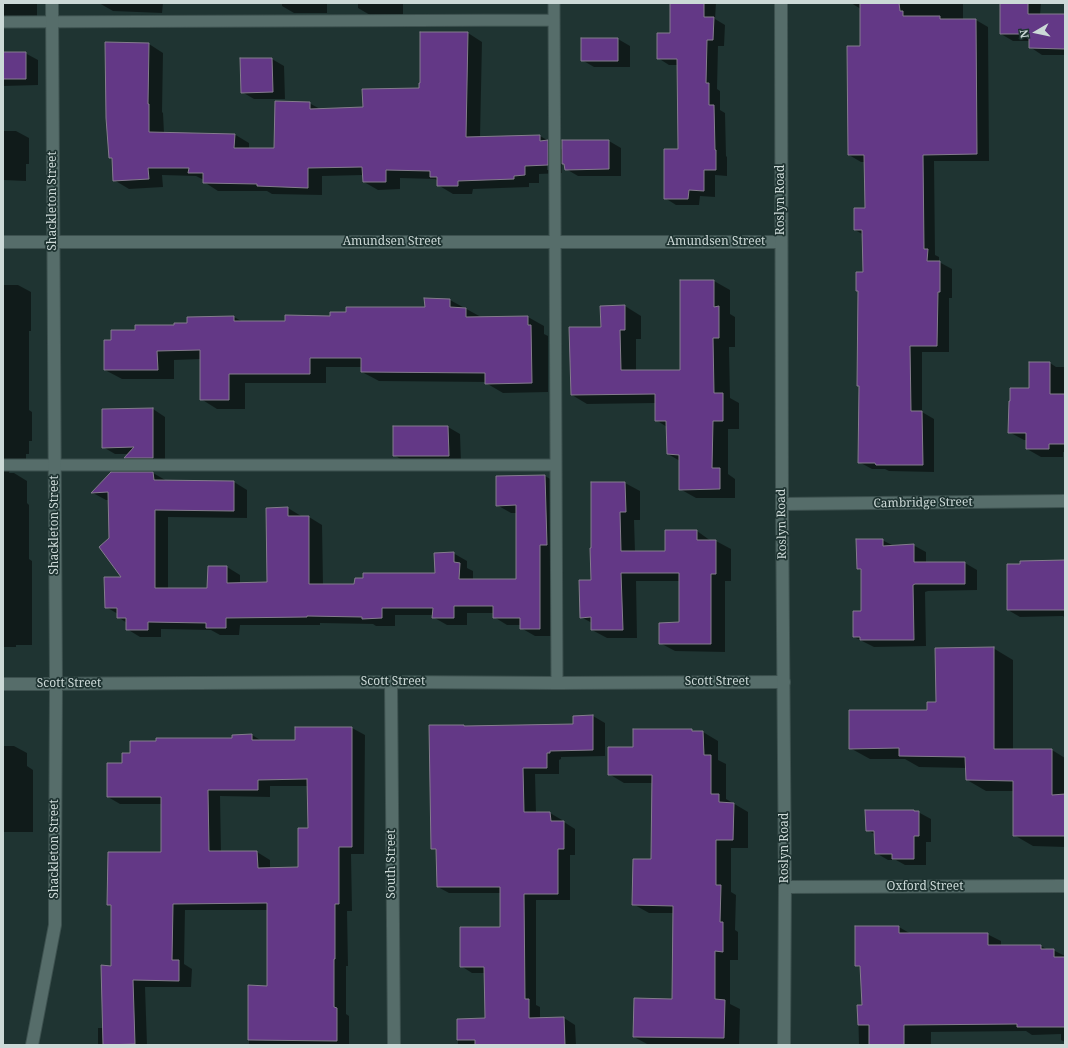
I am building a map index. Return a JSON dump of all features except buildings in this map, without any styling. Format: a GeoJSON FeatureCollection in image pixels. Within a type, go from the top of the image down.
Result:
{"type":"FeatureCollection","features":[{"type":"Feature","properties":{"kind":"street","name":"Shackleton Street"},"geometry":{"type":"LineString","coordinates":[[32,1045],[54,925],[56,684],[52,3]]}},
{"type":"Feature","properties":{"kind":"street","name":"Roslyn Road"},"geometry":{"type":"LineString","coordinates":[[781,3],[782,504],[785,887],[784,1045]]}},
{"type":"Feature","properties":{"kind":"street","name":"Amundsen Street"},"geometry":{"type":"LineString","coordinates":[[3,242],[781,242]]}},
{"type":"Feature","properties":{"kind":"street","name":"Cambridge Street"},"geometry":{"type":"LineString","coordinates":[[782,504],[1065,501]]}},
{"type":"Feature","properties":{"kind":"street","name":"South Street"},"geometry":{"type":"LineString","coordinates":[[391,682],[394,1045]]}},
{"type":"Feature","properties":{"kind":"street","name":"Scott Street"},"geometry":{"type":"LineString","coordinates":[[3,684],[784,682]]}},
{"type":"Feature","properties":{"kind":"street","name":"Oxford Street"},"geometry":{"type":"LineString","coordinates":[[785,887],[1065,886]]}},
{"type":"Feature","properties":{"kind":"lane"},"geometry":{"type":"LineString","coordinates":[[554,3],[557,683]]}},
{"type":"Feature","properties":{"kind":"lane"},"geometry":{"type":"LineString","coordinates":[[3,22],[554,20]]}},
{"type":"Feature","properties":{"kind":"lane"},"geometry":{"type":"LineString","coordinates":[[3,466],[556,465]]}}]}
